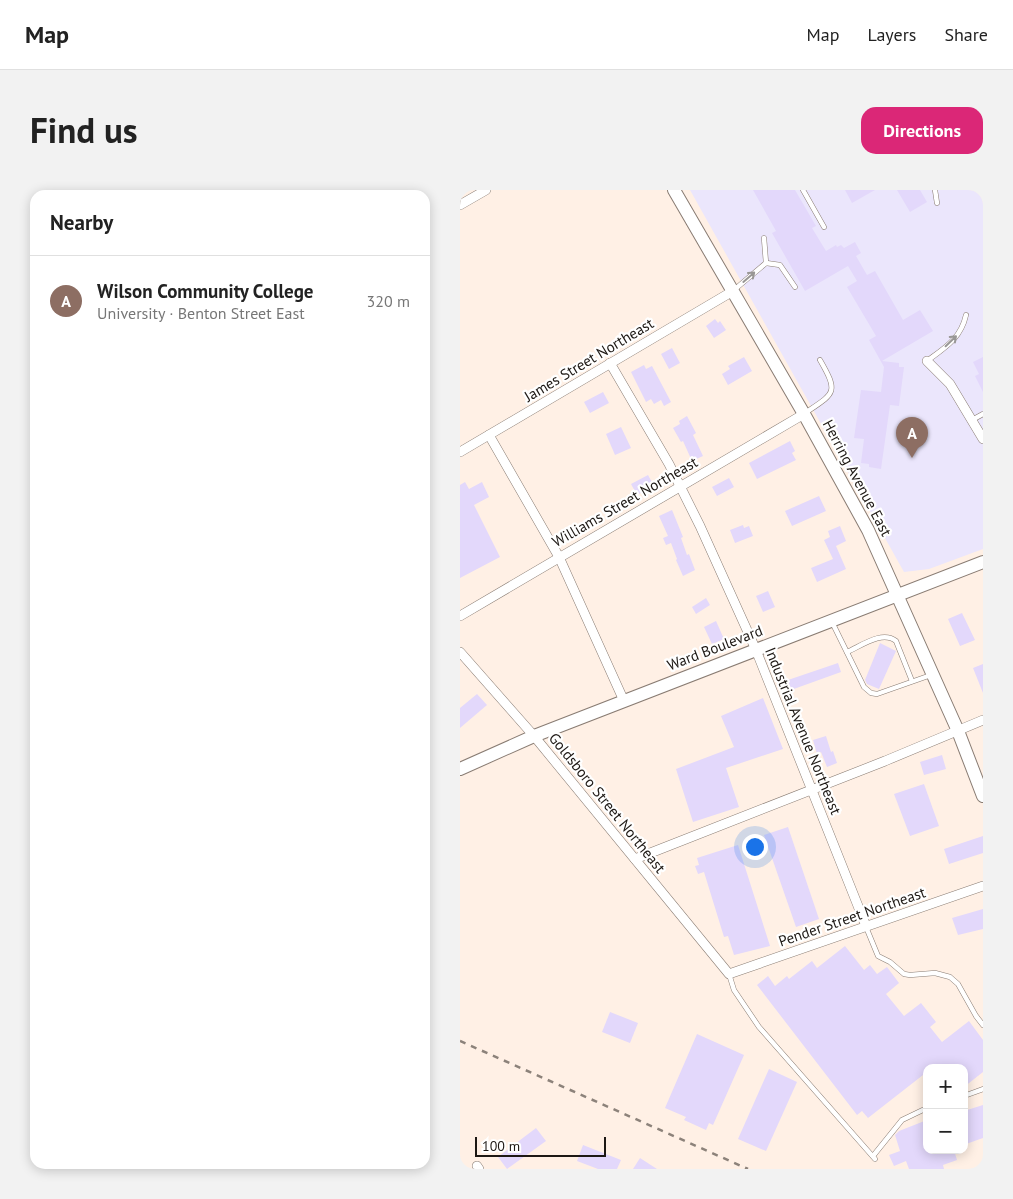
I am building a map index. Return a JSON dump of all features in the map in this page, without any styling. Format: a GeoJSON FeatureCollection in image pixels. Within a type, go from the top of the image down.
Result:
{"type":"FeatureCollection","features":[{"type":"Feature","properties":{"kind":"main road","name":"Herring Avenue East"},"geometry":{"type":"LineString","coordinates":[[674,190],[804,414],[868,530],[958,731],[983,796]]}},
{"type":"Feature","properties":{"kind":"main road","name":"Ward Boulevard"},"geometry":{"type":"LineString","coordinates":[[460,769],[534,736],[624,700],[983,562]]}},
{"type":"Feature","properties":{"kind":"street"},"geometry":{"type":"LineString","coordinates":[[460,205],[486,190]]}},
{"type":"Feature","properties":{"kind":"street","name":"James Street Northeast"},"geometry":{"type":"LineString","coordinates":[[460,452],[732,291]]}},
{"type":"Feature","properties":{"kind":"street"},"geometry":{"type":"LineString","coordinates":[[927,360],[950,384],[983,439]]}},
{"type":"Feature","properties":{"kind":"street","name":"Industrial Avenue Northeast"},"geometry":{"type":"LineString","coordinates":[[610,363],[681,485],[756,650],[866,926]]}},
{"type":"Feature","properties":{"kind":"street","name":"Williams Street Northeast"},"geometry":{"type":"LineString","coordinates":[[460,616],[804,414]]}},
{"type":"Feature","properties":{"kind":"street"},"geometry":{"type":"LineString","coordinates":[[490,435],[559,557],[624,700]]}},
{"type":"Feature","properties":{"kind":"street","name":"Goldsboro Street Northeast"},"geometry":{"type":"LineString","coordinates":[[460,652],[534,736],[729,974]]}},
{"type":"Feature","properties":{"kind":"street"},"geometry":{"type":"LineString","coordinates":[[635,859],[983,720]]}},
{"type":"Feature","properties":{"kind":"street","name":"Pender Street Northeast"},"geometry":{"type":"LineString","coordinates":[[729,974],[983,886]]}},
{"type":"Feature","properties":{"kind":"lane"},"geometry":{"type":"LineString","coordinates":[[803,190],[824,227]]}},
{"type":"Feature","properties":{"kind":"lane"},"geometry":{"type":"LineString","coordinates":[[935,190],[937,203]]}},
{"type":"Feature","properties":{"kind":"lane"},"geometry":{"type":"LineString","coordinates":[[764,238],[766,263]]}},
{"type":"Feature","properties":{"kind":"lane"},"geometry":{"type":"LineString","coordinates":[[732,291],[766,263],[780,265],[795,287]]}},
{"type":"Feature","properties":{"kind":"lane"},"geometry":{"type":"LineString","coordinates":[[927,360],[954,340],[963,327],[966,315]]}},
{"type":"Feature","properties":{"kind":"lane"},"geometry":{"type":"LineString","coordinates":[[804,414],[828,398],[832,389],[830,379],[820,360]]}},
{"type":"Feature","properties":{"kind":"lane"},"geometry":{"type":"LineString","coordinates":[[972,420],[983,414]]}},
{"type":"Feature","properties":{"kind":"lane"},"geometry":{"type":"LineString","coordinates":[[832,621],[864,687],[871,693],[877,694],[932,674]]}},
{"type":"Feature","properties":{"kind":"lane"},"geometry":{"type":"LineString","coordinates":[[847,652],[879,637],[892,637],[896,640],[912,681]]}},
{"type":"Feature","properties":{"kind":"lane"},"geometry":{"type":"LineString","coordinates":[[866,926],[878,956],[890,962],[904,974],[935,973],[950,977],[958,984],[983,1025]]}},
{"type":"Feature","properties":{"kind":"lane"},"geometry":{"type":"LineString","coordinates":[[729,974],[734,990],[759,1027],[874,1158],[902,1120],[925,1109]]}},
{"type":"Feature","properties":{"kind":"lane"},"geometry":{"type":"LineString","coordinates":[[968,1095],[983,1089]]}},
{"type":"Feature","properties":{"kind":"lane"},"geometry":{"type":"LineString","coordinates":[[981,1169],[983,1165]]}},
{"type":"Feature","properties":{"kind":"shaded area"},"geometry":{"type":"Polygon","coordinates":[[[690,190],[983,190],[983,549],[929,569],[904,572],[690,190]]]}},
{"type":"Feature","properties":{"kind":"building"},"geometry":{"type":"Polygon","coordinates":[[[753,190],[795,190],[816,226],[812,228],[826,251],[836,245],[837,247],[841,245],[844,248],[855,242],[861,253],[856,256],[867,275],[875,271],[903,320],[920,310],[933,331],[882,361],[899,363],[899,367],[904,367],[899,406],[890,405],[881,469],[869,467],[869,464],[861,463],[864,439],[854,438],[861,390],[881,392],[884,367],[869,340],[876,336],[847,287],[857,281],[848,266],[805,291],[772,233],[776,231],[753,190]]]}},
{"type":"Feature","properties":{"kind":"building"},"geometry":{"type":"Polygon","coordinates":[[[845,190],[875,190],[852,203],[845,190]]]}},
{"type":"Feature","properties":{"kind":"building"},"geometry":{"type":"Polygon","coordinates":[[[897,190],[920,190],[927,202],[910,212],[897,190]]]}},
{"type":"Feature","properties":{"kind":"building"},"geometry":{"type":"Polygon","coordinates":[[[715,319],[718,323],[720,321],[726,330],[714,338],[706,326],[715,319]]]}},
{"type":"Feature","properties":{"kind":"building"},"geometry":{"type":"Polygon","coordinates":[[[672,348],[680,363],[669,369],[661,354],[672,348]]]}},
{"type":"Feature","properties":{"kind":"building"},"geometry":{"type":"Polygon","coordinates":[[[744,357],[752,371],[728,385],[722,374],[730,369],[728,366],[744,357]]]}},
{"type":"Feature","properties":{"kind":"building"},"geometry":{"type":"Polygon","coordinates":[[[983,357],[983,392],[975,376],[979,374],[973,362],[983,357]]]}},
{"type":"Feature","properties":{"kind":"building"},"geometry":{"type":"Polygon","coordinates":[[[644,365],[646,369],[652,366],[671,402],[664,406],[661,400],[654,404],[651,399],[646,402],[631,372],[644,365]]]}},
{"type":"Feature","properties":{"kind":"building"},"geometry":{"type":"Polygon","coordinates":[[[603,392],[609,403],[590,413],[584,402],[603,392]]]}},
{"type":"Feature","properties":{"kind":"building"},"geometry":{"type":"Polygon","coordinates":[[[687,416],[696,433],[693,435],[703,456],[692,461],[683,441],[681,442],[673,428],[680,424],[679,421],[687,416]]]}},
{"type":"Feature","properties":{"kind":"building"},"geometry":{"type":"Polygon","coordinates":[[[621,427],[631,448],[615,455],[606,434],[621,427]]]}},
{"type":"Feature","properties":{"kind":"building"},"geometry":{"type":"Polygon","coordinates":[[[790,441],[795,451],[792,453],[796,460],[757,479],[749,463],[790,441]]]}},
{"type":"Feature","properties":{"kind":"building"},"geometry":{"type":"Polygon","coordinates":[[[648,475],[654,486],[637,495],[631,484],[648,475]]]}},
{"type":"Feature","properties":{"kind":"building"},"geometry":{"type":"Polygon","coordinates":[[[729,478],[734,487],[717,496],[712,487],[729,478]]]}},
{"type":"Feature","properties":{"kind":"building"},"geometry":{"type":"Polygon","coordinates":[[[465,482],[469,489],[482,482],[489,497],[474,505],[500,557],[460,578],[460,485],[465,482]]]}},
{"type":"Feature","properties":{"kind":"building"},"geometry":{"type":"Polygon","coordinates":[[[819,496],[826,511],[792,526],[785,511],[819,496]]]}},
{"type":"Feature","properties":{"kind":"building"},"geometry":{"type":"Polygon","coordinates":[[[672,510],[683,537],[681,538],[687,555],[689,554],[695,570],[683,576],[671,543],[666,545],[663,538],[668,536],[659,516],[672,510]]]}},
{"type":"Feature","properties":{"kind":"building"},"geometry":{"type":"Polygon","coordinates":[[[743,525],[744,528],[749,526],[753,536],[735,543],[730,530],[743,525]]]}},
{"type":"Feature","properties":{"kind":"building"},"geometry":{"type":"Polygon","coordinates":[[[840,526],[846,541],[836,546],[846,569],[817,582],[811,568],[833,559],[824,540],[830,537],[828,531],[840,526]]]}},
{"type":"Feature","properties":{"kind":"building"},"geometry":{"type":"Polygon","coordinates":[[[768,591],[775,607],[763,612],[756,596],[768,591]]]}},
{"type":"Feature","properties":{"kind":"building"},"geometry":{"type":"Polygon","coordinates":[[[706,598],[710,605],[696,614],[692,607],[706,598]]]}},
{"type":"Feature","properties":{"kind":"building"},"geometry":{"type":"Polygon","coordinates":[[[962,613],[975,640],[960,646],[948,619],[962,613]]]}},
{"type":"Feature","properties":{"kind":"building"},"geometry":{"type":"Polygon","coordinates":[[[716,621],[724,639],[712,644],[704,627],[716,621]]]}},
{"type":"Feature","properties":{"kind":"building"},"geometry":{"type":"Polygon","coordinates":[[[880,643],[896,651],[879,689],[867,684],[865,680],[880,643]]]}},
{"type":"Feature","properties":{"kind":"building"},"geometry":{"type":"Polygon","coordinates":[[[838,663],[841,672],[791,690],[788,680],[838,663]]]}},
{"type":"Feature","properties":{"kind":"building"},"geometry":{"type":"Polygon","coordinates":[[[983,664],[983,693],[973,668],[983,664]]]}},
{"type":"Feature","properties":{"kind":"building"},"geometry":{"type":"Polygon","coordinates":[[[477,694],[487,705],[460,728],[460,708],[477,694]]]}},
{"type":"Feature","properties":{"kind":"building"},"geometry":{"type":"Polygon","coordinates":[[[763,698],[783,749],[726,768],[739,807],[693,822],[676,769],[734,747],[721,716],[763,698]]]}},
{"type":"Feature","properties":{"kind":"building"},"geometry":{"type":"Polygon","coordinates":[[[826,736],[837,763],[827,767],[821,752],[817,754],[813,740],[826,736]]]}},
{"type":"Feature","properties":{"kind":"building"},"geometry":{"type":"Polygon","coordinates":[[[942,755],[946,769],[924,775],[920,762],[942,755]]]}},
{"type":"Feature","properties":{"kind":"building"},"geometry":{"type":"Polygon","coordinates":[[[924,784],[939,826],[910,836],[894,794],[924,784]]]}},
{"type":"Feature","properties":{"kind":"building"},"geometry":{"type":"Polygon","coordinates":[[[788,827],[819,919],[796,927],[764,835],[788,827]]]}},
{"type":"Feature","properties":{"kind":"building"},"geometry":{"type":"Polygon","coordinates":[[[983,836],[983,853],[949,864],[944,849],[983,836]]]}},
{"type":"Feature","properties":{"kind":"building"},"geometry":{"type":"Polygon","coordinates":[[[738,845],[770,946],[734,955],[728,936],[724,937],[704,872],[698,874],[695,866],[699,865],[697,858],[738,845]]]}},
{"type":"Feature","properties":{"kind":"building"},"geometry":{"type":"Polygon","coordinates":[[[983,909],[983,929],[958,935],[952,918],[983,909]]]}},
{"type":"Feature","properties":{"kind":"building"},"geometry":{"type":"Polygon","coordinates":[[[845,946],[864,970],[870,965],[877,974],[887,967],[899,983],[886,994],[904,1016],[921,1003],[936,1022],[930,1027],[942,1042],[969,1021],[983,1040],[983,1072],[968,1084],[968,1064],[923,1064],[923,1075],[868,1118],[862,1111],[857,1115],[757,985],[768,976],[775,986],[787,976],[789,979],[812,961],[817,968],[845,946]]]}},
{"type":"Feature","properties":{"kind":"building"},"geometry":{"type":"Polygon","coordinates":[[[610,1012],[638,1023],[630,1043],[602,1032],[610,1012]]]}},
{"type":"Feature","properties":{"kind":"building"},"geometry":{"type":"Polygon","coordinates":[[[697,1034],[744,1055],[713,1125],[709,1123],[706,1130],[684,1120],[686,1117],[665,1108],[697,1034]]]}},
{"type":"Feature","properties":{"kind":"building"},"geometry":{"type":"Polygon","coordinates":[[[769,1069],[797,1082],[766,1151],[738,1139],[769,1069]]]}},
{"type":"Feature","properties":{"kind":"building"},"geometry":{"type":"Polygon","coordinates":[[[983,1105],[983,1138],[968,1143],[968,1110],[983,1105]]]}},
{"type":"Feature","properties":{"kind":"building"},"geometry":{"type":"Polygon","coordinates":[[[923,1122],[923,1154],[955,1154],[957,1160],[943,1165],[944,1169],[909,1169],[906,1161],[894,1166],[889,1155],[900,1151],[895,1135],[899,1131],[923,1122]]]}},
{"type":"Feature","properties":{"kind":"building"},"geometry":{"type":"Polygon","coordinates":[[[536,1128],[546,1141],[507,1169],[498,1157],[536,1128]]]}},
{"type":"Feature","properties":{"kind":"building"},"geometry":{"type":"Polygon","coordinates":[[[583,1145],[621,1160],[617,1169],[598,1169],[577,1161],[583,1145]]]}},
{"type":"Feature","properties":{"kind":"building"},"geometry":{"type":"Polygon","coordinates":[[[640,1158],[657,1169],[633,1169],[640,1158]]]}},
{"type":"Feature","properties":{"kind":"railway"},"geometry":{"type":"LineString","coordinates":[[460,1041],[748,1169]]}},
{"type":"Feature","properties":{"kind":"place","name":"Wilson Community College"},"geometry":{"type":"Point","coordinates":[912,458]}}]}
